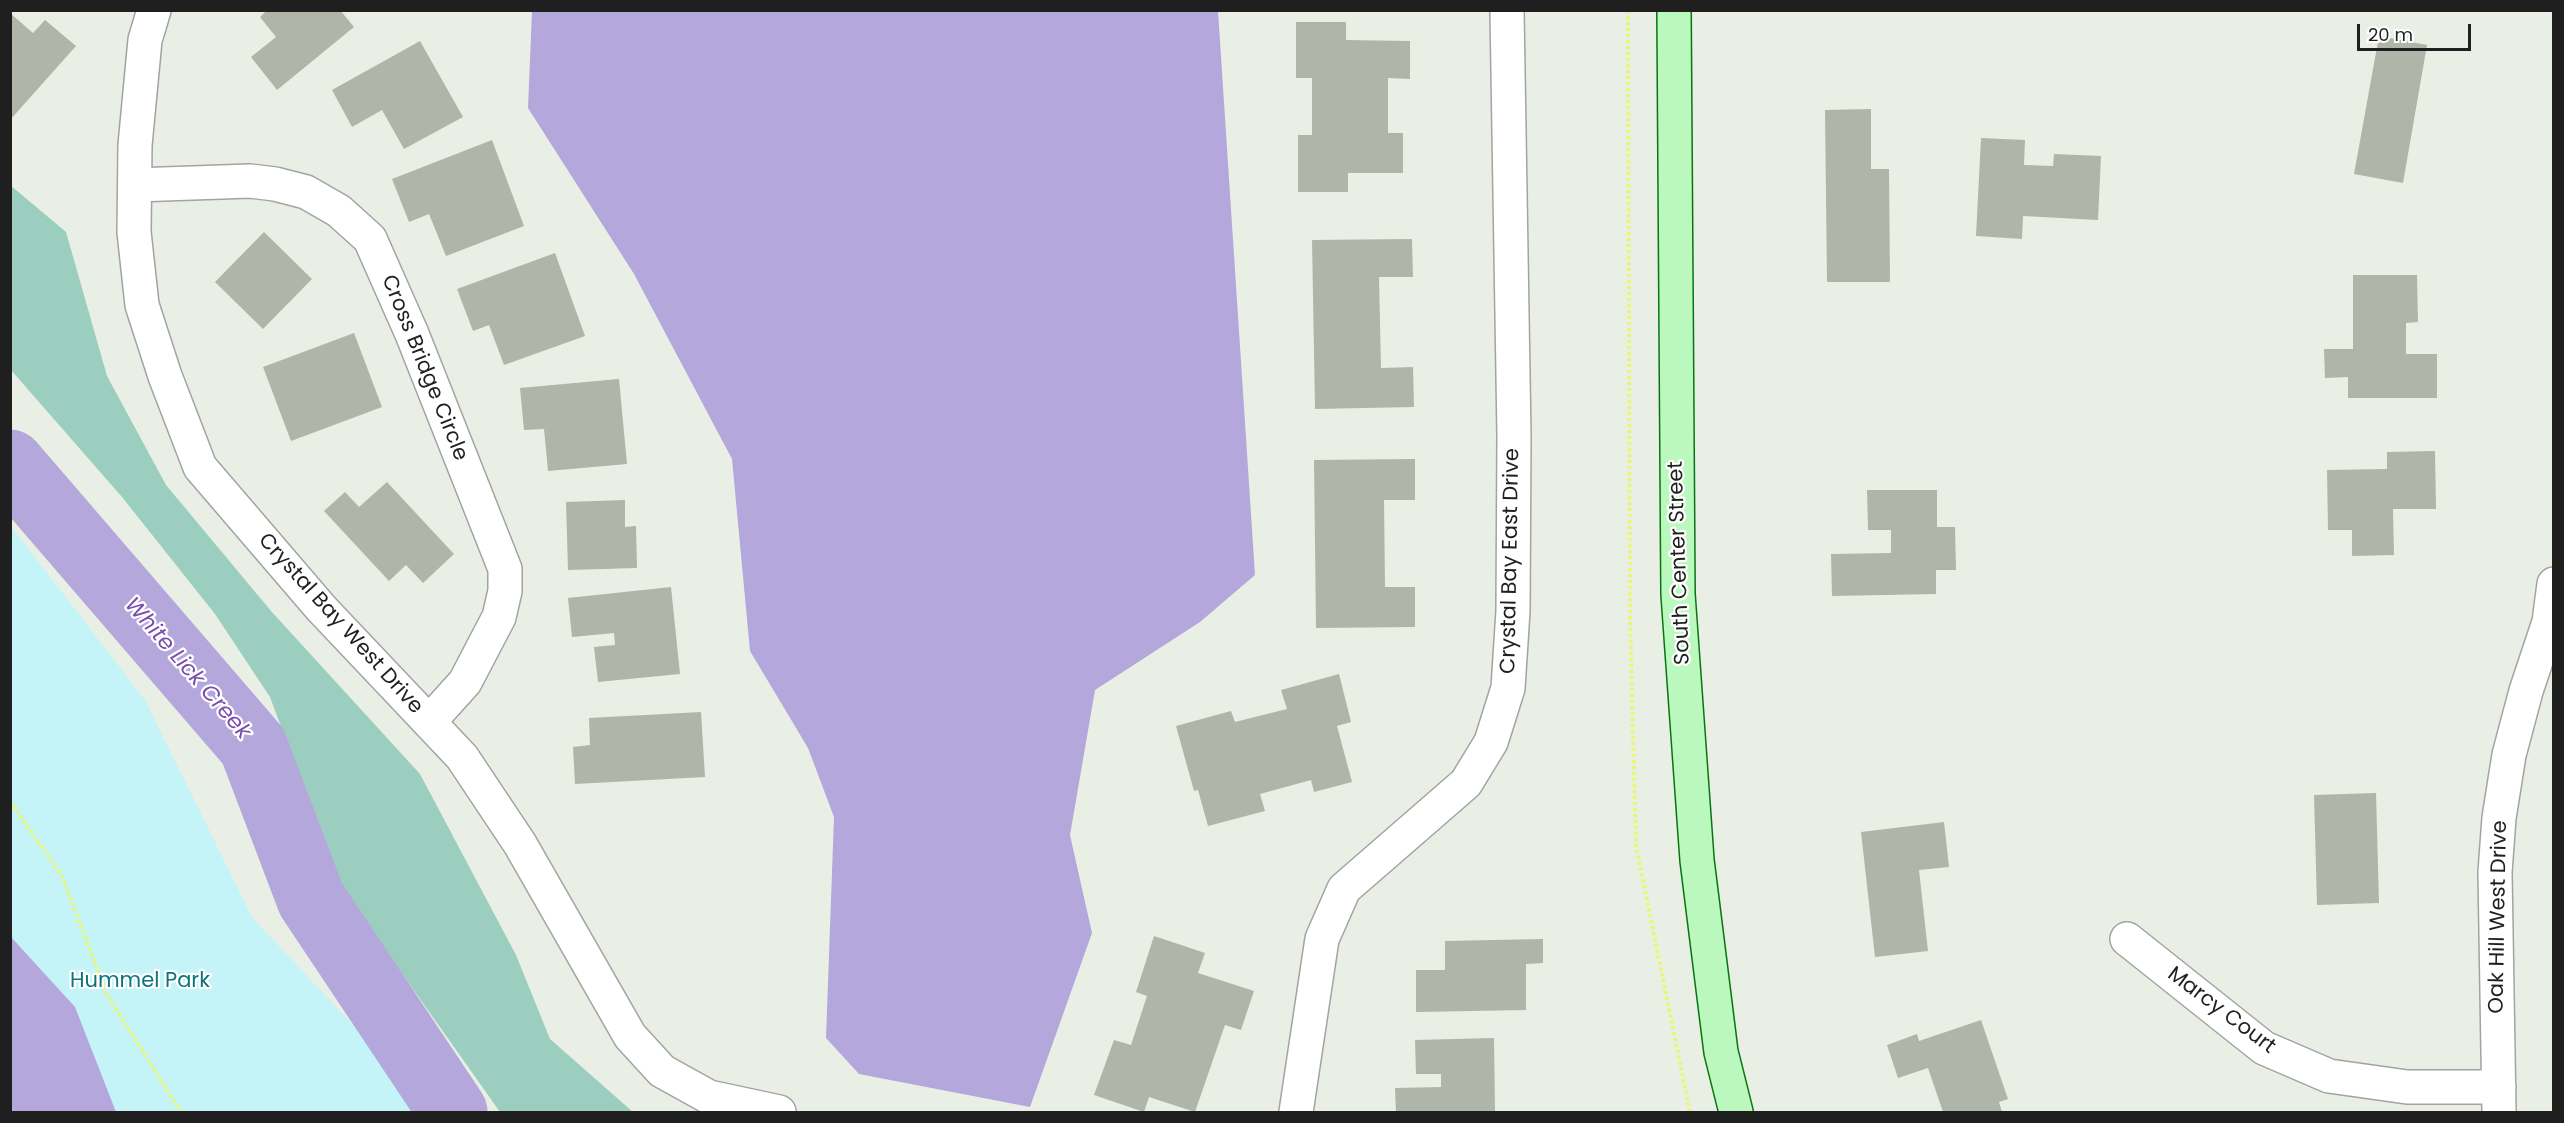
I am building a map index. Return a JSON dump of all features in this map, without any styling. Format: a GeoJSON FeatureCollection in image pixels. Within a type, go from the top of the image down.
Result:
{"type":"FeatureCollection","features":[{"type":"Feature","properties":{"kind":"main road","name":"South Center Street"},"geometry":{"type":"LineString","coordinates":[[1674,10],[1678,594],[1697,860],[1721,1052],[1736,1113]]}},
{"type":"Feature","properties":{"kind":"street","name":"Crystal Bay West Drive"},"geometry":{"type":"LineString","coordinates":[[154,10],[145,40],[135,145],[134,232],[142,305],[165,376],[200,467],[321,608],[462,757],[520,844],[630,1036],[662,1071],[709,1097],[779,1113]]}},
{"type":"Feature","properties":{"kind":"street","name":"Crystal Bay East Drive"},"geometry":{"type":"LineString","coordinates":[[1296,1113],[1322,939],[1344,889],[1466,783],[1491,742],[1508,688],[1513,611],[1514,436],[1507,10]]}},
{"type":"Feature","properties":{"kind":"street","name":"Cross Bridge Circle"},"geometry":{"type":"LineString","coordinates":[[135,185],[250,182],[275,184],[306,192],[339,211],[370,238],[412,334],[505,569],[505,591],[499,616],[465,682],[429,723]]}},
{"type":"Feature","properties":{"kind":"street","name":"Oak Hill West Drive"},"geometry":{"type":"LineString","coordinates":[[2499,1100],[2495,872],[2499,818],[2509,755],[2526,691],[2549,622],[2553,584]]}},
{"type":"Feature","properties":{"kind":"street","name":"Marcy Court"},"geometry":{"type":"LineString","coordinates":[[2127,939],[2264,1048],[2329,1076],[2499,1100]]}},
{"type":"Feature","properties":{"kind":"path"},"geometry":{"type":"LineString","coordinates":[[1628,10],[1630,610],[1636,846],[1690,1113]]}},
{"type":"Feature","properties":{"kind":"path"},"geometry":{"type":"LineString","coordinates":[[10,801],[62,876],[107,995],[181,1113]]}},
{"type":"Feature","properties":{"kind":"shaded area"},"geometry":{"type":"Polygon","coordinates":[[[532,11],[1218,11],[1255,575],[1200,622],[1095,690],[1070,835],[1092,933],[1030,1107],[859,1074],[826,1038],[834,817],[808,748],[750,651],[732,459],[634,274],[528,108],[532,11]]]}},
{"type":"Feature","properties":{"kind":"shaded area"},"geometry":{"type":"Polygon","coordinates":[[[10,185],[66,232],[107,376],[166,485],[271,611],[420,774],[516,955],[550,1039],[633,1112],[500,1112],[340,886],[270,697],[215,614],[122,497],[11,370],[10,185]]]}},
{"type":"Feature","properties":{"kind":"shaded area"},"geometry":{"type":"Polygon","coordinates":[[[11,937],[75,1007],[116,1112],[11,1112],[11,937]]]}},
{"type":"Feature","properties":{"kind":"green space","name":"Hummel Park"},"geometry":{"type":"Polygon","coordinates":[[[10,525],[145,700],[252,917],[434,1112],[11,1112],[10,525]]]}},
{"type":"Feature","properties":{"kind":"building"},"geometry":{"type":"Polygon","coordinates":[[[267,10],[340,10],[354,27],[277,90],[251,57],[276,37],[260,17],[267,10]]]}},
{"type":"Feature","properties":{"kind":"building"},"geometry":{"type":"Polygon","coordinates":[[[10,13],[33,33],[45,20],[76,46],[10,120],[10,13]]]}},
{"type":"Feature","properties":{"kind":"building"},"geometry":{"type":"Polygon","coordinates":[[[1296,22],[1346,22],[1346,40],[1410,41],[1410,79],[1388,78],[1388,133],[1403,133],[1403,173],[1348,173],[1348,192],[1298,192],[1298,135],[1312,135],[1312,78],[1296,78],[1296,22]]]}},
{"type":"Feature","properties":{"kind":"building"},"geometry":{"type":"Polygon","coordinates":[[[2379,36],[2427,45],[2403,183],[2354,174],[2379,36]]]}},
{"type":"Feature","properties":{"kind":"building"},"geometry":{"type":"Polygon","coordinates":[[[420,41],[463,117],[404,149],[382,110],[352,127],[332,90],[420,41]]]}},
{"type":"Feature","properties":{"kind":"building"},"geometry":{"type":"Polygon","coordinates":[[[1871,109],[1871,169],[1889,169],[1890,282],[1827,282],[1825,110],[1871,109]]]}},
{"type":"Feature","properties":{"kind":"building"},"geometry":{"type":"Polygon","coordinates":[[[1981,138],[2025,140],[2024,165],[2053,166],[2054,154],[2101,156],[2098,220],[2023,216],[2022,239],[1976,236],[1981,138]]]}},
{"type":"Feature","properties":{"kind":"building"},"geometry":{"type":"Polygon","coordinates":[[[492,140],[524,226],[446,256],[429,214],[409,222],[392,179],[492,140]]]}},
{"type":"Feature","properties":{"kind":"building"},"geometry":{"type":"Polygon","coordinates":[[[264,232],[312,279],[263,329],[215,282],[264,232]]]}},
{"type":"Feature","properties":{"kind":"building"},"geometry":{"type":"Polygon","coordinates":[[[1412,239],[1413,277],[1379,277],[1381,368],[1413,367],[1414,407],[1315,409],[1312,240],[1412,239]]]}},
{"type":"Feature","properties":{"kind":"building"},"geometry":{"type":"Polygon","coordinates":[[[555,253],[585,336],[504,365],[489,325],[473,331],[457,289],[555,253]]]}},
{"type":"Feature","properties":{"kind":"building"},"geometry":{"type":"Polygon","coordinates":[[[2353,275],[2417,275],[2418,322],[2406,323],[2406,354],[2437,354],[2437,398],[2348,398],[2348,377],[2325,378],[2324,349],[2353,349],[2353,275]]]}},
{"type":"Feature","properties":{"kind":"building"},"geometry":{"type":"Polygon","coordinates":[[[354,333],[382,407],[291,441],[263,367],[354,333]]]}},
{"type":"Feature","properties":{"kind":"building"},"geometry":{"type":"Polygon","coordinates":[[[619,379],[627,464],[548,471],[544,429],[524,430],[520,388],[619,379]]]}},
{"type":"Feature","properties":{"kind":"building"},"geometry":{"type":"Polygon","coordinates":[[[2435,451],[2436,509],[2393,509],[2394,555],[2352,556],[2352,530],[2328,530],[2327,470],[2387,469],[2387,452],[2435,451]]]}},
{"type":"Feature","properties":{"kind":"building"},"geometry":{"type":"Polygon","coordinates":[[[1415,459],[1415,500],[1384,500],[1385,587],[1415,587],[1415,627],[1316,628],[1314,460],[1415,459]]]}},
{"type":"Feature","properties":{"kind":"building"},"geometry":{"type":"Polygon","coordinates":[[[387,482],[454,554],[423,583],[406,565],[389,581],[324,511],[345,492],[359,507],[387,482]]]}},
{"type":"Feature","properties":{"kind":"building"},"geometry":{"type":"Polygon","coordinates":[[[1867,490],[1937,490],[1937,527],[1955,527],[1956,570],[1936,570],[1936,594],[1832,596],[1831,554],[1891,553],[1891,530],[1868,530],[1867,490]]]}},
{"type":"Feature","properties":{"kind":"building"},"geometry":{"type":"Polygon","coordinates":[[[625,500],[625,527],[636,526],[637,568],[568,570],[566,502],[625,500]]]}},
{"type":"Feature","properties":{"kind":"building"},"geometry":{"type":"Polygon","coordinates":[[[671,587],[680,674],[598,682],[594,647],[615,645],[614,633],[572,637],[568,598],[671,587]]]}},
{"type":"Feature","properties":{"kind":"building"},"geometry":{"type":"Polygon","coordinates":[[[1339,674],[1351,722],[1337,726],[1352,782],[1314,792],[1311,780],[1260,794],[1265,811],[1208,826],[1198,790],[1194,791],[1176,726],[1231,711],[1235,722],[1287,709],[1281,690],[1339,674]]]}},
{"type":"Feature","properties":{"kind":"building"},"geometry":{"type":"Polygon","coordinates":[[[701,712],[705,777],[575,784],[573,747],[590,745],[589,718],[701,712]]]}},
{"type":"Feature","properties":{"kind":"building"},"geometry":{"type":"Polygon","coordinates":[[[2376,793],[2379,903],[2317,905],[2314,795],[2376,793]]]}},
{"type":"Feature","properties":{"kind":"building"},"geometry":{"type":"Polygon","coordinates":[[[1944,822],[1949,867],[1919,870],[1928,951],[1875,957],[1861,832],[1944,822]]]}},
{"type":"Feature","properties":{"kind":"building"},"geometry":{"type":"Polygon","coordinates":[[[1154,936],[1205,953],[1198,973],[1254,991],[1241,1030],[1225,1025],[1195,1112],[1149,1097],[1144,1112],[1094,1095],[1114,1040],[1131,1045],[1147,996],[1136,992],[1154,936]]]}},
{"type":"Feature","properties":{"kind":"building"},"geometry":{"type":"Polygon","coordinates":[[[1543,939],[1543,963],[1526,964],[1526,1010],[1416,1012],[1416,970],[1445,970],[1445,941],[1543,939]]]}},
{"type":"Feature","properties":{"kind":"building"},"geometry":{"type":"Polygon","coordinates":[[[1981,1020],[2008,1099],[1999,1102],[2002,1112],[1943,1112],[1928,1068],[1898,1078],[1887,1045],[1917,1034],[1919,1041],[1981,1020]]]}},
{"type":"Feature","properties":{"kind":"building"},"geometry":{"type":"Polygon","coordinates":[[[1494,1038],[1495,1112],[1396,1112],[1395,1088],[1441,1087],[1441,1074],[1416,1074],[1415,1040],[1494,1038]]]}},
{"type":"Feature","properties":{"kind":"waterway","name":"White Lick Creek"},"geometry":{"type":"LineString","coordinates":[[10,464],[253,746],[311,899],[453,1112]]}}]}
